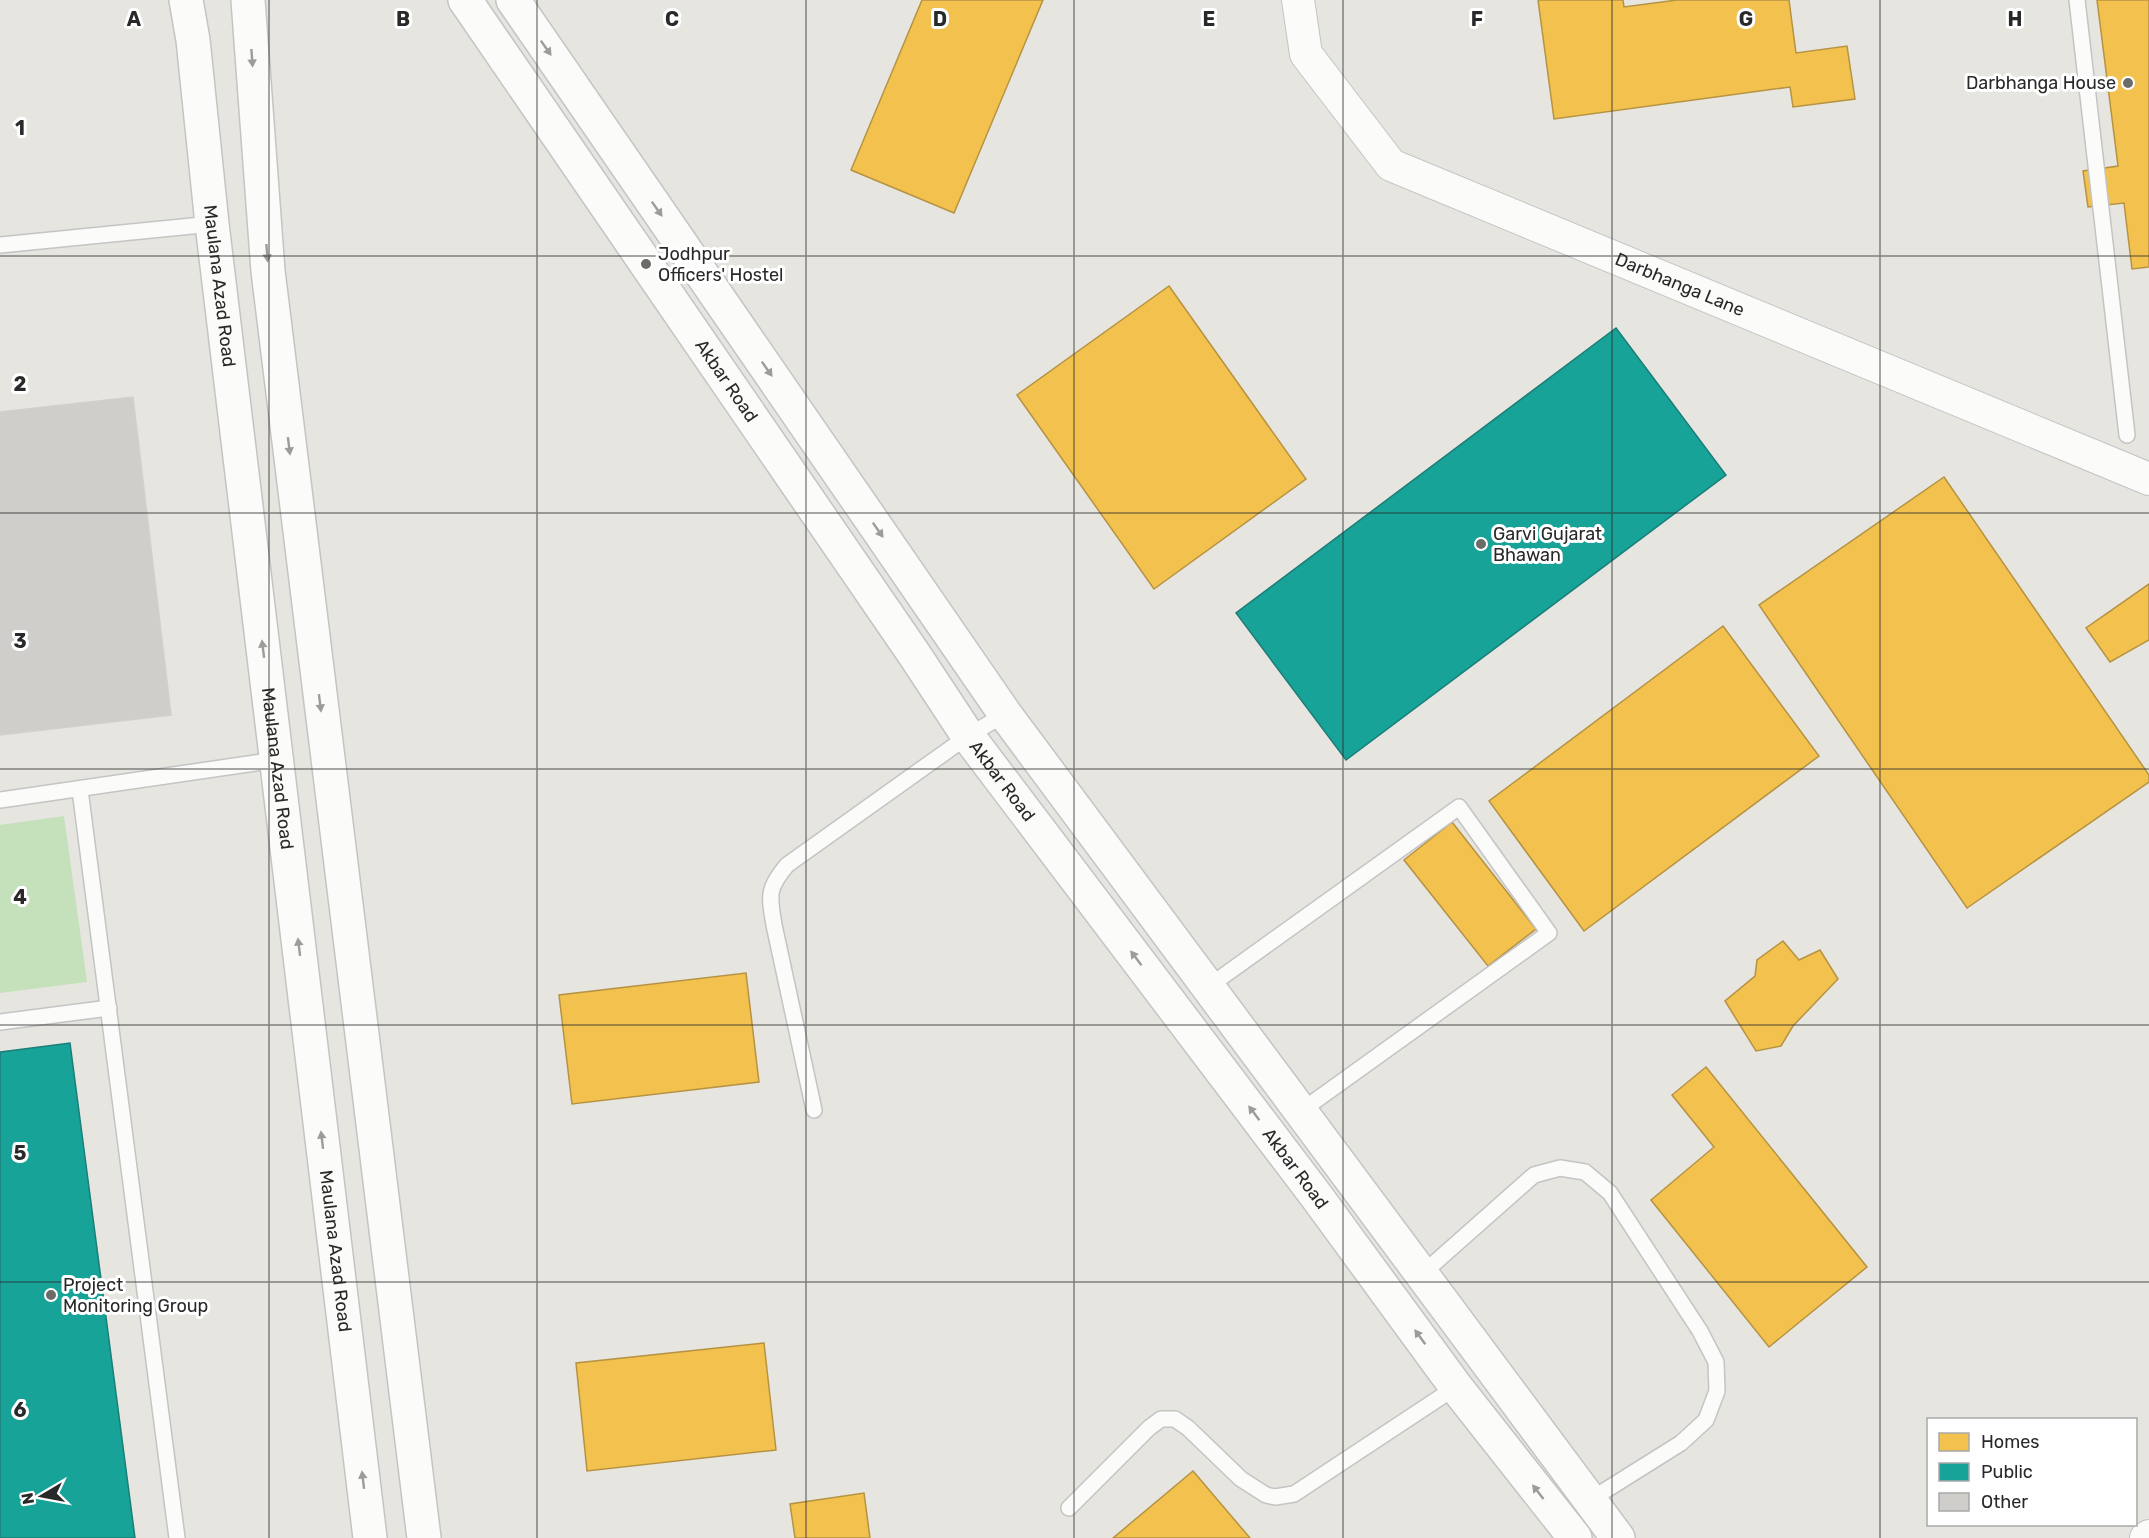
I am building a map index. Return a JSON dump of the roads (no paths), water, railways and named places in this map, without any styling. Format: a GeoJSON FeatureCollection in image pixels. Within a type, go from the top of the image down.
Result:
{"type":"FeatureCollection","features":[{"type":"Feature","properties":{"kind":"main road","name":"Maulana Azad Road"},"geometry":{"type":"LineString","coordinates":[[186,0],[193,40],[212,224],[370,1538]]}},
{"type":"Feature","properties":{"kind":"main road"},"geometry":{"type":"LineString","coordinates":[[248,0],[268,271],[424,1538]]}},
{"type":"Feature","properties":{"kind":"main road","name":"Akbar Road"},"geometry":{"type":"LineString","coordinates":[[465,0],[968,736],[1317,1197],[1456,1387],[1575,1538]]}},
{"type":"Feature","properties":{"kind":"main road"},"geometry":{"type":"LineString","coordinates":[[513,0],[1005,714],[1618,1538]]}},
{"type":"Feature","properties":{"kind":"street","name":"Darbhanga Lane"},"geometry":{"type":"LineString","coordinates":[[1298,0],[1306,54],[1391,165],[2149,479]]}},
{"type":"Feature","properties":{"kind":"lane"},"geometry":{"type":"LineString","coordinates":[[2077,0],[2127,435]]}},
{"type":"Feature","properties":{"kind":"lane"},"geometry":{"type":"LineString","coordinates":[[0,245],[212,224]]}},
{"type":"Feature","properties":{"kind":"lane"},"geometry":{"type":"LineString","coordinates":[[814,1110],[774,925],[770,900],[773,881],[787,865],[968,736],[1005,714]]}},
{"type":"Feature","properties":{"kind":"lane"},"geometry":{"type":"LineString","coordinates":[[0,800],[276,760]]}},
{"type":"Feature","properties":{"kind":"lane"},"geometry":{"type":"LineString","coordinates":[[80,790],[177,1538]]}},
{"type":"Feature","properties":{"kind":"lane"},"geometry":{"type":"LineString","coordinates":[[1208,987],[1459,807],[1549,933],[1301,1111]]}},
{"type":"Feature","properties":{"kind":"lane"},"geometry":{"type":"LineString","coordinates":[[0,1022],[109,1008]]}},
{"type":"Feature","properties":{"kind":"lane"},"geometry":{"type":"LineString","coordinates":[[1422,1274],[1534,1174],[1560,1168],[1585,1172],[1610,1193],[1700,1331],[1716,1362],[1717,1391],[1706,1420],[1681,1443],[1590,1500]]}},
{"type":"Feature","properties":{"kind":"lane"},"geometry":{"type":"LineString","coordinates":[[1069,1508],[1149,1428],[1161,1419],[1175,1419],[1188,1428],[1241,1479],[1266,1495],[1275,1497],[1293,1494],[1456,1387]]}},
{"type":"Feature","properties":{"kind":"place","name":"Darbhanga House"},"geometry":{"type":"Point","coordinates":[2128,83]}},
{"type":"Feature","properties":{"kind":"place","name":"Jodhpur Officers' Hostel"},"geometry":{"type":"Point","coordinates":[646,264]}},
{"type":"Feature","properties":{"kind":"place","name":"Garvi Gujarat Bhawan"},"geometry":{"type":"Point","coordinates":[1481,544]}},
{"type":"Feature","properties":{"kind":"place","name":"Project Monitoring Group"},"geometry":{"type":"Point","coordinates":[51,1295]}}]}
